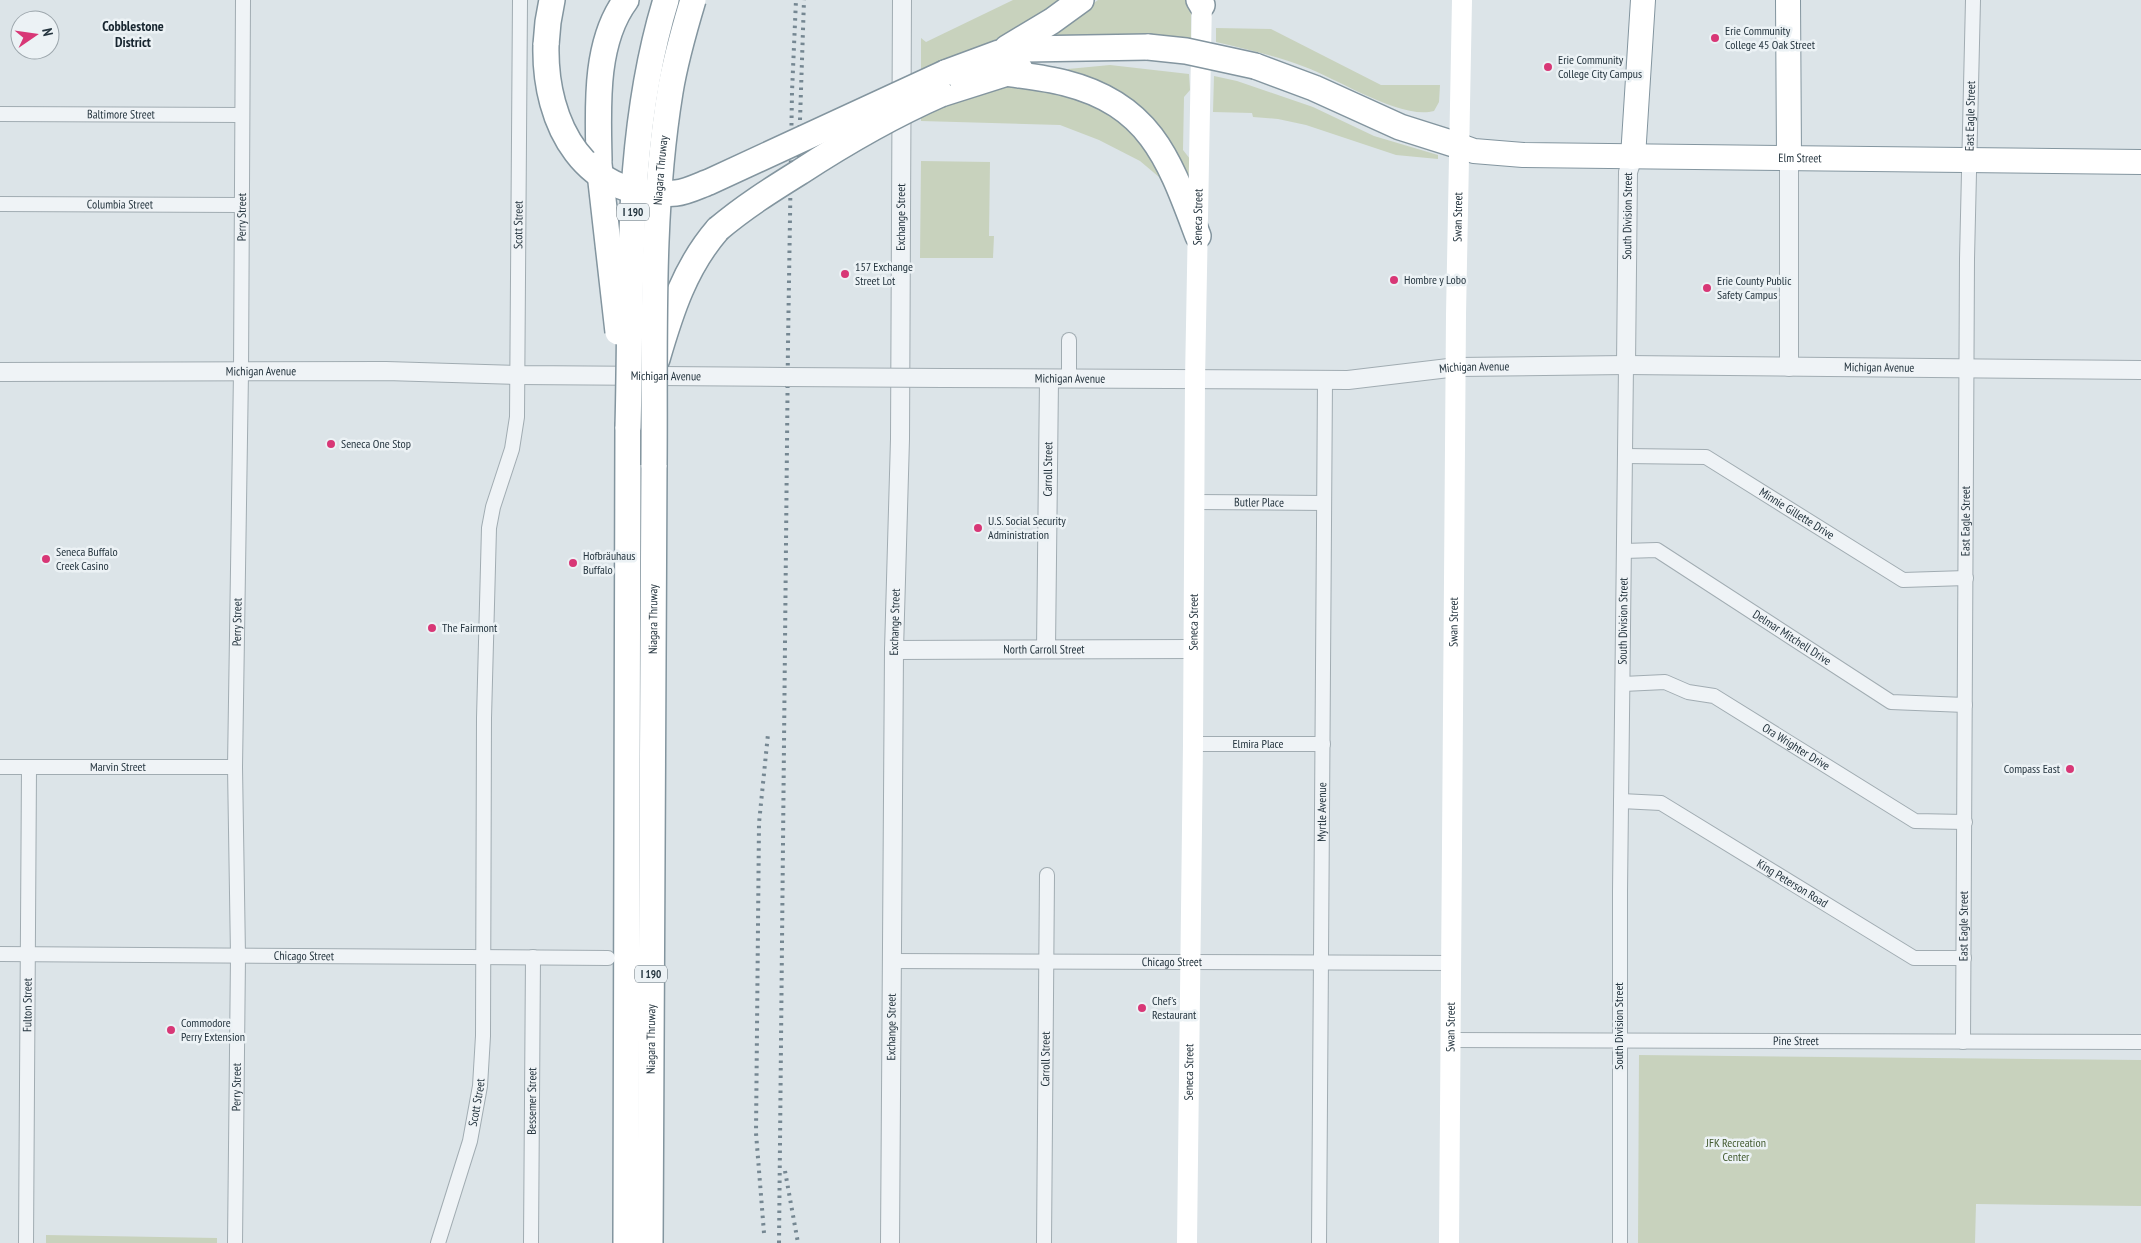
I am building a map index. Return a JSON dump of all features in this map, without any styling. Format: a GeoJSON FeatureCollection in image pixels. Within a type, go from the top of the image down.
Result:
{"type":"FeatureCollection","features":[{"type":"Feature","properties":{"kind":"highway"},"geometry":{"type":"LineString","coordinates":[[552,0],[548,22],[545,68],[551,101],[560,127],[573,149],[586,165],[599,175],[626,188],[647,193],[676,193],[708,182],[943,83],[1039,48],[1148,47],[1186,51],[1254,66],[1314,88],[1400,127],[1460,146]]}},
{"type":"Feature","properties":{"kind":"highway"},"geometry":{"type":"LineString","coordinates":[[607,0],[596,26],[590,52],[591,98],[628,427]]}},
{"type":"Feature","properties":{"kind":"highway"},"geometry":{"type":"LineString","coordinates":[[599,160],[600,95],[603,66],[608,41],[616,17],[626,0]]}},
{"type":"Feature","properties":{"kind":"highway","name":"Niagara Thruway"},"geometry":{"type":"LineString","coordinates":[[650,1243],[638,1176],[628,427],[634,181],[647,80],[654,44],[666,0]]}},
{"type":"Feature","properties":{"kind":"highway","name":"Niagara Thruway"},"geometry":{"type":"LineString","coordinates":[[626,1243],[638,1176],[652,716],[657,219],[661,154],[670,91],[693,0]]}},
{"type":"Feature","properties":{"kind":"highway"},"geometry":{"type":"LineString","coordinates":[[1002,63],[1052,21],[1081,0]]}},
{"type":"Feature","properties":{"kind":"highway","name":"South Division Street"},"geometry":{"type":"LineString","coordinates":[[1633,157],[1643,0]]}},
{"type":"Feature","properties":{"kind":"highway"},"geometry":{"type":"LineString","coordinates":[[1788,0],[1789,158]]}},
{"type":"Feature","properties":{"kind":"highway"},"geometry":{"type":"LineString","coordinates":[[1002,63],[1087,90],[1107,99],[1129,114],[1148,132],[1169,163],[1198,236]]}},
{"type":"Feature","properties":{"kind":"highway"},"geometry":{"type":"LineString","coordinates":[[655,365],[680,289],[704,246],[718,229],[744,207],[847,141],[943,83]]}},
{"type":"Feature","properties":{"kind":"highway","name":"Elm Street"},"geometry":{"type":"LineString","coordinates":[[1460,146],[1474,151],[1524,155],[2141,162]]}},
{"type":"Feature","properties":{"kind":"main road","name":"Swan Street"},"geometry":{"type":"LineString","coordinates":[[1449,1243],[1456,315],[1462,0]]}},
{"type":"Feature","properties":{"kind":"main road","name":"Seneca Street"},"geometry":{"type":"LineString","coordinates":[[1187,1243],[1195,380],[1201,2]]}},
{"type":"Feature","properties":{"kind":"street","name":"Perry Street"},"geometry":{"type":"LineString","coordinates":[[235,1243],[238,956],[235,767],[241,372],[240,205],[243,0]]}},
{"type":"Feature","properties":{"kind":"street","name":"Scott Street"},"geometry":{"type":"LineString","coordinates":[[438,1243],[460,1177],[477,1104],[484,1036],[484,718],[489,528],[493,507],[512,449],[518,417],[520,0]]}},
{"type":"Feature","properties":{"kind":"street","name":"Exchange Street"},"geometry":{"type":"LineString","coordinates":[[890,1243],[894,650],[900,438],[902,0]]}},
{"type":"Feature","properties":{"kind":"street","name":"East Eagle Street"},"geometry":{"type":"LineString","coordinates":[[1963,1042],[1966,369],[1972,0]]}},
{"type":"Feature","properties":{"kind":"street","name":"Baltimore Street"},"geometry":{"type":"LineString","coordinates":[[0,114],[242,115]]}},
{"type":"Feature","properties":{"kind":"street","name":"South Division Street"},"geometry":{"type":"LineString","coordinates":[[1620,1243],[1619,1041],[1628,172],[1633,157]]}},
{"type":"Feature","properties":{"kind":"street"},"geometry":{"type":"LineString","coordinates":[[1789,158],[1789,367]]}},
{"type":"Feature","properties":{"kind":"street","name":"Columbia Street"},"geometry":{"type":"LineString","coordinates":[[0,204],[240,205]]}},
{"type":"Feature","properties":{"kind":"street"},"geometry":{"type":"LineString","coordinates":[[1069,340],[1069,379]]}},
{"type":"Feature","properties":{"kind":"street","name":"Michigan Avenue"},"geometry":{"type":"LineString","coordinates":[[0,372],[386,371],[580,376],[1325,380],[1377,377],[1457,367],[1626,365],[2141,370]]}},
{"type":"Feature","properties":{"kind":"street","name":"Carroll Street"},"geometry":{"type":"LineString","coordinates":[[1046,649],[1049,379]]}},
{"type":"Feature","properties":{"kind":"street","name":"Myrtle Avenue"},"geometry":{"type":"LineString","coordinates":[[1319,1243],[1325,380]]}},
{"type":"Feature","properties":{"kind":"street","name":"Minnie Gillette Drive"},"geometry":{"type":"LineString","coordinates":[[1625,456],[1706,457],[1903,580],[1966,578]]}},
{"type":"Feature","properties":{"kind":"street","name":"Butler Place"},"geometry":{"type":"LineString","coordinates":[[1194,502],[1324,503]]}},
{"type":"Feature","properties":{"kind":"street","name":"Delmar Mitchell Drive"},"geometry":{"type":"LineString","coordinates":[[1624,551],[1657,550],[1891,702],[1965,705]]}},
{"type":"Feature","properties":{"kind":"street","name":"North Carroll Street"},"geometry":{"type":"LineString","coordinates":[[894,650],[1193,650]]}},
{"type":"Feature","properties":{"kind":"street","name":"Ora Wrighter Drive"},"geometry":{"type":"LineString","coordinates":[[1623,684],[1665,682],[1688,692],[1714,696],[1915,821],[1964,822]]}},
{"type":"Feature","properties":{"kind":"street","name":"Elmira Place"},"geometry":{"type":"LineString","coordinates":[[1193,744],[1323,744]]}},
{"type":"Feature","properties":{"kind":"street","name":"Marvin Street"},"geometry":{"type":"LineString","coordinates":[[0,767],[235,767]]}},
{"type":"Feature","properties":{"kind":"street","name":"Fulton Street"},"geometry":{"type":"LineString","coordinates":[[26,1243],[29,768]]}},
{"type":"Feature","properties":{"kind":"street","name":"King Peterson Road"},"geometry":{"type":"LineString","coordinates":[[1621,801],[1661,803],[1914,958],[1964,958]]}},
{"type":"Feature","properties":{"kind":"street","name":"Carroll Street"},"geometry":{"type":"LineString","coordinates":[[1044,1243],[1047,875]]}},
{"type":"Feature","properties":{"kind":"street","name":"Chicago Street"},"geometry":{"type":"LineString","coordinates":[[0,954],[608,958]]}},
{"type":"Feature","properties":{"kind":"street","name":"Bessemer Street"},"geometry":{"type":"LineString","coordinates":[[531,1243],[533,957]]}},
{"type":"Feature","properties":{"kind":"street","name":"Chicago Street"},"geometry":{"type":"LineString","coordinates":[[892,961],[1046,960],[1452,963]]}},
{"type":"Feature","properties":{"kind":"street","name":"Pine Street"},"geometry":{"type":"LineString","coordinates":[[1451,1040],[2141,1042]]}},
{"type":"Feature","properties":{"kind":"green space"},"geometry":{"type":"Polygon","coordinates":[[[1013,0],[1067,0],[1001,45],[921,73],[921,38],[926,42],[1013,0]]]}},
{"type":"Feature","properties":{"kind":"green space"},"geometry":{"type":"Polygon","coordinates":[[[1098,0],[1189,0],[1191,3],[1191,40],[1124,36],[1057,39],[1055,31],[1098,0]]]}},
{"type":"Feature","properties":{"kind":"green space"},"geometry":{"type":"Polygon","coordinates":[[[1216,28],[1271,29],[1381,85],[1440,85],[1439,102],[1434,111],[1405,110],[1370,97],[1305,67],[1272,56],[1216,42],[1216,28]]]}},
{"type":"Feature","properties":{"kind":"green space"},"geometry":{"type":"Polygon","coordinates":[[[1110,65],[1189,74],[1190,90],[1184,97],[1183,150],[1190,159],[1189,175],[1184,176],[1067,76],[1068,69],[1110,65]]]}},
{"type":"Feature","properties":{"kind":"green space"},"geometry":{"type":"Polygon","coordinates":[[[1214,76],[1237,81],[1313,107],[1374,136],[1438,155],[1438,159],[1396,155],[1306,125],[1278,119],[1253,117],[1252,113],[1213,112],[1214,76]]]}},
{"type":"Feature","properties":{"kind":"green space"},"geometry":{"type":"Polygon","coordinates":[[[1017,86],[1078,95],[1141,135],[1178,214],[1159,177],[1140,161],[1099,140],[1060,125],[921,121],[921,115],[957,101],[1017,86]]]}},
{"type":"Feature","properties":{"kind":"green space"},"geometry":{"type":"Polygon","coordinates":[[[921,161],[990,162],[989,236],[994,236],[993,258],[920,258],[921,161]]]}},
{"type":"Feature","properties":{"kind":"green space","name":"JFK Recreation Center"},"geometry":{"type":"Polygon","coordinates":[[[1639,1055],[2141,1060],[2141,1206],[1976,1204],[1975,1243],[1638,1243],[1639,1055]]]}},
{"type":"Feature","properties":{"kind":"green space"},"geometry":{"type":"Polygon","coordinates":[[[46,1235],[217,1238],[217,1243],[46,1243],[46,1235]]]}},
{"type":"Feature","properties":{"kind":"railway"},"geometry":{"type":"LineString","coordinates":[[779,1243],[788,344],[792,92],[796,0]]}},
{"type":"Feature","properties":{"kind":"railway"},"geometry":{"type":"LineString","coordinates":[[798,180],[804,0]]}},
{"type":"Feature","properties":{"kind":"railway"},"geometry":{"type":"LineString","coordinates":[[764,1233],[756,1133],[759,823],[768,734]]}},
{"type":"Feature","properties":{"kind":"railway"},"geometry":{"type":"LineString","coordinates":[[785,1171],[798,1243]]}},
{"type":"Feature","properties":{"kind":"place","name":"Erie Community College 45 Oak Street"},"geometry":{"type":"Point","coordinates":[1715,38]}},
{"type":"Feature","properties":{"kind":"place","name":"Erie Community College City Campus"},"geometry":{"type":"Point","coordinates":[1548,67]}},
{"type":"Feature","properties":{"kind":"place","name":"157 Exchange Street Lot"},"geometry":{"type":"Point","coordinates":[845,274]}},
{"type":"Feature","properties":{"kind":"place","name":"Hombre y Lobo"},"geometry":{"type":"Point","coordinates":[1394,280]}},
{"type":"Feature","properties":{"kind":"place","name":"Erie County Public Safety Campus"},"geometry":{"type":"Point","coordinates":[1707,288]}},
{"type":"Feature","properties":{"kind":"place","name":"Seneca One Stop"},"geometry":{"type":"Point","coordinates":[331,444]}},
{"type":"Feature","properties":{"kind":"place","name":"U.S. Social Security Administration"},"geometry":{"type":"Point","coordinates":[978,528]}},
{"type":"Feature","properties":{"kind":"place","name":"Seneca Buffalo Creek Casino"},"geometry":{"type":"Point","coordinates":[46,559]}},
{"type":"Feature","properties":{"kind":"place","name":"Hofbräuhaus Buffalo"},"geometry":{"type":"Point","coordinates":[573,563]}},
{"type":"Feature","properties":{"kind":"place","name":"The Fairmont"},"geometry":{"type":"Point","coordinates":[432,628]}},
{"type":"Feature","properties":{"kind":"place","name":"Compass East"},"geometry":{"type":"Point","coordinates":[2070,769]}},
{"type":"Feature","properties":{"kind":"place","name":"Chef's Restaurant"},"geometry":{"type":"Point","coordinates":[1142,1008]}},
{"type":"Feature","properties":{"kind":"place","name":"Commodore Perry Extension"},"geometry":{"type":"Point","coordinates":[171,1030]}},
{"type":"Feature","properties":{"kind":"district","name":"Cobblestone District"},"geometry":{"type":"Point","coordinates":[133,34]}}]}
